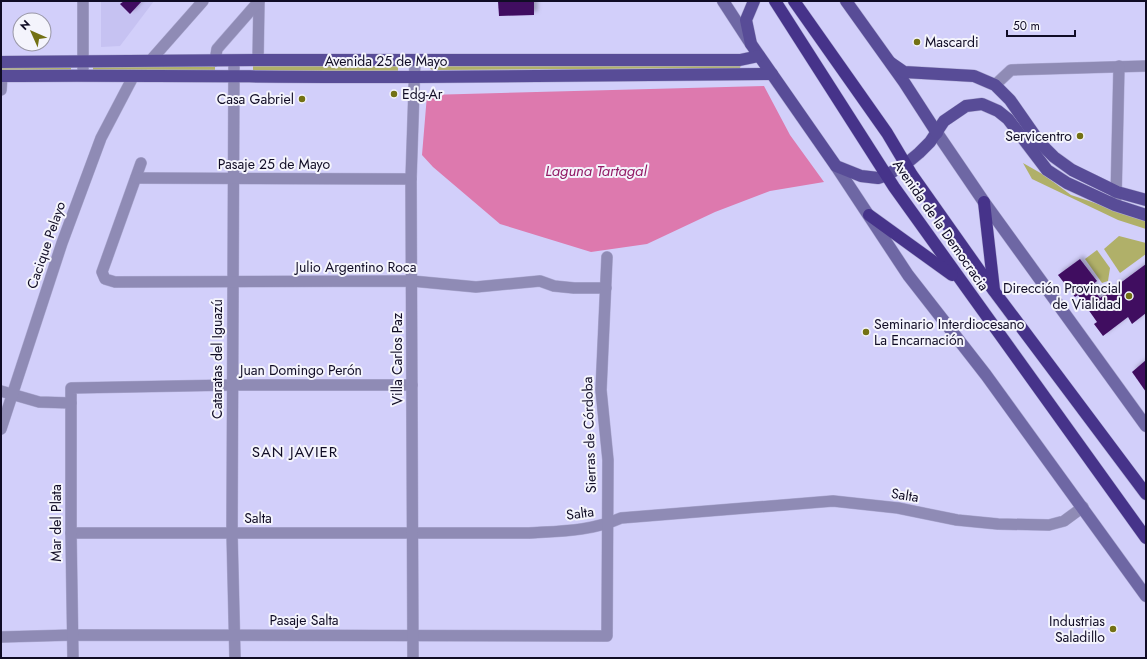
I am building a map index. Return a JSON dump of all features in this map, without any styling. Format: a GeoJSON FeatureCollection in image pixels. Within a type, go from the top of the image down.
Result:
{"type":"FeatureCollection","features":[{"type":"Feature","properties":{"kind":"highway","name":"Avenida de la Democracia"},"geometry":{"type":"LineString","coordinates":[[775,1],[887,175],[1146,538]]}},
{"type":"Feature","properties":{"kind":"highway","name":"Avenida de la Democracia"},"geometry":{"type":"LineString","coordinates":[[794,1],[907,164],[912,175],[994,291],[1146,494]]}},
{"type":"Feature","properties":{"kind":"highway"},"geometry":{"type":"LineString","coordinates":[[984,202],[994,291]]}},
{"type":"Feature","properties":{"kind":"highway"},"geometry":{"type":"LineString","coordinates":[[869,215],[939,265],[965,286]]}},
{"type":"Feature","properties":{"kind":"main road"},"geometry":{"type":"LineString","coordinates":[[754,1],[746,20],[751,44],[836,166],[861,176],[878,178],[887,175],[907,164],[930,142],[944,121],[954,113],[966,106],[982,104],[998,111],[1008,119],[1047,170],[1067,183],[1115,205],[1146,215]]}},
{"type":"Feature","properties":{"kind":"main road"},"geometry":{"type":"LineString","coordinates":[[846,1],[891,63],[937,133]]}},
{"type":"Feature","properties":{"kind":"main road","name":"Avenida 25 de Mayo"},"geometry":{"type":"LineString","coordinates":[[1,62],[83,60],[740,60],[759,56]]}},
{"type":"Feature","properties":{"kind":"main road"},"geometry":{"type":"LineString","coordinates":[[891,63],[904,72],[974,76],[995,85],[1010,100],[1040,143],[1054,157],[1072,170],[1117,192],[1146,200]]}},
{"type":"Feature","properties":{"kind":"main road","name":"Avenida 25 de Mayo"},"geometry":{"type":"LineString","coordinates":[[2,76],[83,75],[133,77],[234,75],[414,77],[772,74]]}},
{"type":"Feature","properties":{"kind":"street"},"geometry":{"type":"LineString","coordinates":[[83,1],[83,75]]}},
{"type":"Feature","properties":{"kind":"street"},"geometry":{"type":"LineString","coordinates":[[151,60],[203,1]]}},
{"type":"Feature","properties":{"kind":"street"},"geometry":{"type":"LineString","coordinates":[[258,60],[259,1]]}},
{"type":"Feature","properties":{"kind":"street"},"geometry":{"type":"LineString","coordinates":[[215,61],[217,49],[259,1]]}},
{"type":"Feature","properties":{"kind":"street"},"geometry":{"type":"LineString","coordinates":[[723,1],[751,44]]}},
{"type":"Feature","properties":{"kind":"street","name":"Villa Carlos Paz"},"geometry":{"type":"LineString","coordinates":[[413,658],[411,179],[415,60]]}},
{"type":"Feature","properties":{"kind":"street","name":"Cataratas del Iguazú"},"geometry":{"type":"LineString","coordinates":[[234,61],[232,179],[232,533],[235,658]]}},
{"type":"Feature","properties":{"kind":"street"},"geometry":{"type":"LineString","coordinates":[[1115,205],[1117,192],[1119,66]]}},
{"type":"Feature","properties":{"kind":"street"},"geometry":{"type":"LineString","coordinates":[[995,85],[1011,70],[1146,66]]}},
{"type":"Feature","properties":{"kind":"street"},"geometry":{"type":"LineString","coordinates":[[1,90],[2,76]]}},
{"type":"Feature","properties":{"kind":"street","name":"Cacique Pelayo"},"geometry":{"type":"LineString","coordinates":[[1,429],[14,394],[62,242],[101,138],[133,77]]}},
{"type":"Feature","properties":{"kind":"street"},"geometry":{"type":"LineString","coordinates":[[937,133],[984,202],[1146,426]]}},
{"type":"Feature","properties":{"kind":"street"},"geometry":{"type":"LineString","coordinates":[[136,178],[141,163]]}},
{"type":"Feature","properties":{"kind":"street"},"geometry":{"type":"LineString","coordinates":[[836,166],[908,275],[986,375],[1146,596]]}},
{"type":"Feature","properties":{"kind":"street","name":"Pasaje 25 de Mayo"},"geometry":{"type":"LineString","coordinates":[[136,178],[411,179]]}},
{"type":"Feature","properties":{"kind":"street","name":"Julio Argentino Roca"},"geometry":{"type":"LineString","coordinates":[[136,178],[102,272],[105,279],[115,282],[412,281],[476,287],[540,281],[554,286],[574,288],[606,288]]}},
{"type":"Feature","properties":{"kind":"street","name":"Sierras de Córdoba"},"geometry":{"type":"LineString","coordinates":[[607,257],[600,390],[608,460],[606,525],[607,636]]}},
{"type":"Feature","properties":{"kind":"street","name":"Juan Domingo Perón"},"geometry":{"type":"LineString","coordinates":[[71,388],[232,385],[412,385]]}},
{"type":"Feature","properties":{"kind":"street","name":"Mar del Plata"},"geometry":{"type":"LineString","coordinates":[[71,388],[73,658]]}},
{"type":"Feature","properties":{"kind":"street"},"geometry":{"type":"LineString","coordinates":[[1,391],[39,402],[71,403]]}},
{"type":"Feature","properties":{"kind":"street","name":"Salta"},"geometry":{"type":"LineString","coordinates":[[71,534],[530,533],[588,529],[606,525],[622,518],[833,501],[898,508],[958,520],[998,524],[1049,524],[1064,521],[1083,507]]}},
{"type":"Feature","properties":{"kind":"street","name":"Pasaje Salta"},"geometry":{"type":"LineString","coordinates":[[1,637],[73,635],[607,636]]}},
{"type":"Feature","properties":{"kind":"shaded area"},"geometry":{"type":"Polygon","coordinates":[[[101,1],[154,1],[120,46],[101,47],[101,1]]]}},
{"type":"Feature","properties":{"kind":"shaded area"},"geometry":{"type":"Polygon","coordinates":[[[93,65],[215,66],[215,72],[93,71],[93,65]]]}},
{"type":"Feature","properties":{"kind":"shaded area"},"geometry":{"type":"Polygon","coordinates":[[[253,65],[398,66],[398,72],[253,71],[253,65]]]}},
{"type":"Feature","properties":{"kind":"shaded area"},"geometry":{"type":"Polygon","coordinates":[[[741,65],[740,68],[432,70],[430,68],[430,66],[741,65]]]}},
{"type":"Feature","properties":{"kind":"shaded area"},"geometry":{"type":"Polygon","coordinates":[[[1,66],[71,67],[71,72],[1,72],[1,66]]]}},
{"type":"Feature","properties":{"kind":"shaded area"},"geometry":{"type":"Polygon","coordinates":[[[1023,163],[1044,175],[1071,195],[1146,220],[1146,229],[1118,220],[1032,179],[1023,163]]]}},
{"type":"Feature","properties":{"kind":"shaded area"},"geometry":{"type":"Polygon","coordinates":[[[1119,236],[1146,243],[1146,254],[1120,273],[1104,249],[1119,236]]]}},
{"type":"Feature","properties":{"kind":"shaded area"},"geometry":{"type":"Polygon","coordinates":[[[1097,250],[1110,268],[1108,281],[1102,283],[1085,259],[1097,250]]]}},
{"type":"Feature","properties":{"kind":"water","name":"Laguna Tartagal"},"geometry":{"type":"Polygon","coordinates":[[[764,86],[790,135],[824,182],[770,191],[715,212],[647,244],[591,252],[500,224],[433,167],[422,155],[427,95],[764,86]]]}},
{"type":"Feature","properties":{"kind":"building"},"geometry":{"type":"Polygon","coordinates":[[[124,1],[142,1],[130,14],[120,4],[124,1]]]}},
{"type":"Feature","properties":{"kind":"building"},"geometry":{"type":"Polygon","coordinates":[[[498,1],[534,1],[534,15],[499,16],[498,1]]]}},
{"type":"Feature","properties":{"kind":"building","name":"Dirección Provincial de Vialidad"},"geometry":{"type":"Polygon","coordinates":[[[1080,259],[1097,281],[1091,286],[1100,298],[1146,264],[1146,313],[1132,324],[1128,317],[1103,336],[1094,324],[1097,322],[1078,295],[1075,297],[1058,275],[1080,259]]]}},
{"type":"Feature","properties":{"kind":"building"},"geometry":{"type":"Polygon","coordinates":[[[1146,360],[1146,392],[1132,372],[1146,360]]]}},
{"type":"Feature","properties":{"kind":"place","name":"Mascardi"},"geometry":{"type":"Point","coordinates":[917,42]}},
{"type":"Feature","properties":{"kind":"place","name":"Edg-Ar"},"geometry":{"type":"Point","coordinates":[394,94]}},
{"type":"Feature","properties":{"kind":"place","name":"Casa Gabriel"},"geometry":{"type":"Point","coordinates":[302,99]}},
{"type":"Feature","properties":{"kind":"place","name":"Servicentro"},"geometry":{"type":"Point","coordinates":[1080,136]}},
{"type":"Feature","properties":{"kind":"place","name":"Dirección Provincial de Vialidad"},"geometry":{"type":"Point","coordinates":[1129,296]}},
{"type":"Feature","properties":{"kind":"place","name":"Seminario Interdiocesano La Encarnación"},"geometry":{"type":"Point","coordinates":[866,332]}},
{"type":"Feature","properties":{"kind":"place","name":"Industrias Saladillo"},"geometry":{"type":"Point","coordinates":[1113,629]}},
{"type":"Feature","properties":{"kind":"district","name":"SAN JAVIER"},"geometry":{"type":"Point","coordinates":[295,452]}}]}
